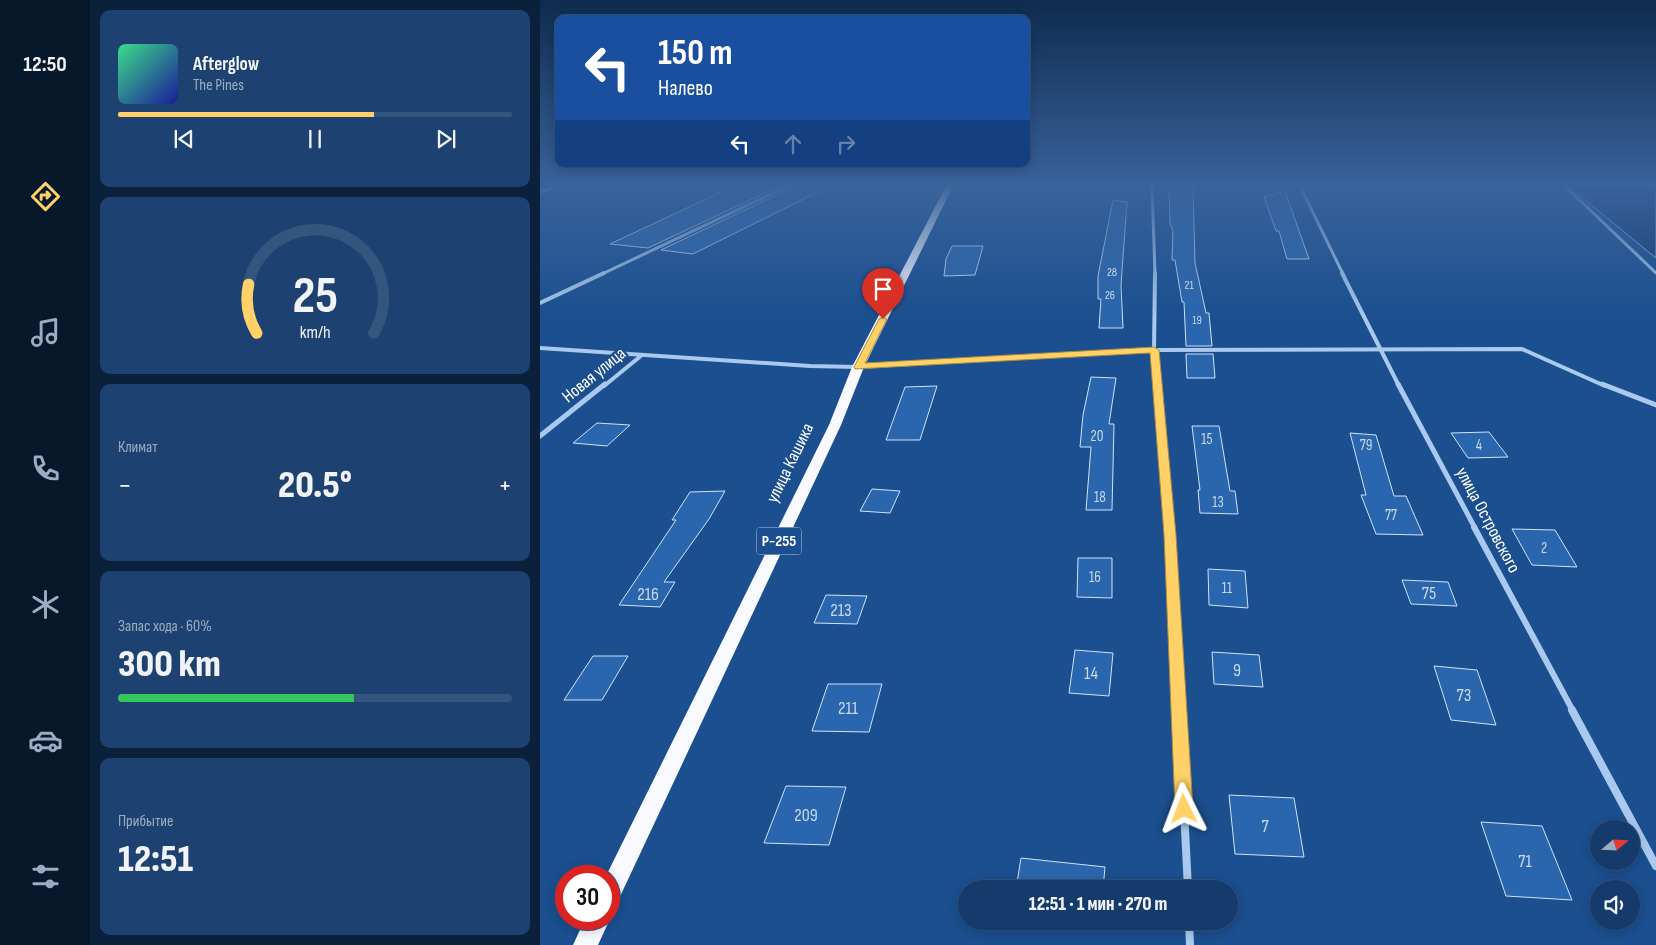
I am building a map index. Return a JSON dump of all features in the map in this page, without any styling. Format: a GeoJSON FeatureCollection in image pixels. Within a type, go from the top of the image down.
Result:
{"type":"FeatureCollection","features":[{"type":"Feature","properties":{"kind":"highway","name":"улица Кашика"},"geometry":{"type":"LineString","coordinates":[[620,872],[835,425],[858,367],[928,230]]}},
{"type":"Feature","properties":{"kind":"highway"},"geometry":{"type":"LineString","coordinates":[[585,945],[592,930]]}},
{"type":"Feature","properties":{"kind":"street"},"geometry":{"type":"LineString","coordinates":[[540,303],[695,230]]}},
{"type":"Feature","properties":{"kind":"street"},"geometry":{"type":"LineString","coordinates":[[1154,230],[1154,350],[1170,535],[1188,880]]}},
{"type":"Feature","properties":{"kind":"street","name":"улица Островского"},"geometry":{"type":"LineString","coordinates":[[1321,230],[1380,351],[1656,866]]}},
{"type":"Feature","properties":{"kind":"street"},"geometry":{"type":"LineString","coordinates":[[1613,230],[1656,273]]}},
{"type":"Feature","properties":{"kind":"street"},"geometry":{"type":"LineString","coordinates":[[540,348],[810,366],[858,367],[1154,350],[1380,351],[1522,349],[1583,377],[1656,404]]}},
{"type":"Feature","properties":{"kind":"street","name":"Новая улица"},"geometry":{"type":"LineString","coordinates":[[540,436],[642,354]]}},
{"type":"Feature","properties":{"kind":"street"},"geometry":{"type":"LineString","coordinates":[[1189,930],[1190,945]]}},
{"type":"Feature","properties":{"kind":"water"},"geometry":{"type":"Polygon","coordinates":[[[1622,230],[1656,230],[1656,258],[1622,230]]]}},
{"type":"Feature","properties":{"kind":"building"},"geometry":{"type":"Polygon","coordinates":[[[640,230],[686,230],[648,248],[610,244],[640,230]]]}},
{"type":"Feature","properties":{"kind":"building"},"geometry":{"type":"Polygon","coordinates":[[[703,230],[741,230],[693,254],[661,250],[703,230]]]}},
{"type":"Feature","properties":{"kind":"building"},"geometry":{"type":"Polygon","coordinates":[[[1107,230],[1125,230],[1121,285],[1123,328],[1099,328],[1101,299],[1098,299],[1098,276],[1107,230]]]}},
{"type":"Feature","properties":{"kind":"building"},"geometry":{"type":"Polygon","coordinates":[[[1194,230],[1195,263],[1206,313],[1209,313],[1212,346],[1186,346],[1184,302],[1182,302],[1175,260],[1172,260],[1173,231],[1194,230]]]}},
{"type":"Feature","properties":{"kind":"building"},"geometry":{"type":"Polygon","coordinates":[[[1299,230],[1309,259],[1287,259],[1279,231],[1276,231],[1299,230]]]}},
{"type":"Feature","properties":{"kind":"building"},"geometry":{"type":"Polygon","coordinates":[[[952,246],[983,246],[975,275],[944,276],[946,259],[952,246]]]}},
{"type":"Feature","properties":{"kind":"building"},"geometry":{"type":"Polygon","coordinates":[[[1186,354],[1213,354],[1215,378],[1187,378],[1186,354]]]}},
{"type":"Feature","properties":{"kind":"building"},"geometry":{"type":"Polygon","coordinates":[[[1091,377],[1116,378],[1109,424],[1114,424],[1112,510],[1086,510],[1091,447],[1080,447],[1083,415],[1091,377]]]}},
{"type":"Feature","properties":{"kind":"building"},"geometry":{"type":"Polygon","coordinates":[[[937,386],[920,440],[886,440],[905,387],[937,386]]]}},
{"type":"Feature","properties":{"kind":"building"},"geometry":{"type":"Polygon","coordinates":[[[597,423],[630,425],[607,446],[573,443],[597,423]]]}},
{"type":"Feature","properties":{"kind":"building"},"geometry":{"type":"Polygon","coordinates":[[[1192,426],[1219,426],[1230,491],[1235,491],[1238,514],[1200,513],[1198,490],[1200,490],[1192,426]]]}},
{"type":"Feature","properties":{"kind":"building"},"geometry":{"type":"Polygon","coordinates":[[[1489,432],[1508,457],[1468,458],[1451,433],[1489,432]]]}},
{"type":"Feature","properties":{"kind":"building"},"geometry":{"type":"Polygon","coordinates":[[[1350,433],[1376,435],[1394,496],[1406,496],[1423,535],[1376,534],[1361,495],[1366,495],[1350,433]]]}},
{"type":"Feature","properties":{"kind":"building"},"geometry":{"type":"Polygon","coordinates":[[[872,489],[900,491],[890,513],[860,511],[872,489]]]}},
{"type":"Feature","properties":{"kind":"building"},"geometry":{"type":"Polygon","coordinates":[[[725,491],[709,519],[664,582],[675,582],[660,607],[619,605],[676,520],[672,520],[690,492],[725,491]]]}},
{"type":"Feature","properties":{"kind":"building"},"geometry":{"type":"Polygon","coordinates":[[[1512,529],[1555,530],[1577,567],[1532,565],[1512,529]]]}},
{"type":"Feature","properties":{"kind":"building"},"geometry":{"type":"Polygon","coordinates":[[[1078,558],[1112,558],[1112,598],[1077,597],[1078,558]]]}},
{"type":"Feature","properties":{"kind":"building"},"geometry":{"type":"Polygon","coordinates":[[[1208,569],[1245,571],[1248,608],[1209,605],[1208,569]]]}},
{"type":"Feature","properties":{"kind":"building"},"geometry":{"type":"Polygon","coordinates":[[[1402,580],[1448,582],[1457,606],[1411,604],[1402,580]]]}},
{"type":"Feature","properties":{"kind":"building"},"geometry":{"type":"Polygon","coordinates":[[[826,595],[867,596],[857,624],[814,623],[826,595]]]}},
{"type":"Feature","properties":{"kind":"building"},"geometry":{"type":"Polygon","coordinates":[[[1075,650],[1113,653],[1109,696],[1069,693],[1075,650]]]}},
{"type":"Feature","properties":{"kind":"building"},"geometry":{"type":"Polygon","coordinates":[[[1212,652],[1259,655],[1263,687],[1214,684],[1212,652]]]}},
{"type":"Feature","properties":{"kind":"building"},"geometry":{"type":"Polygon","coordinates":[[[593,656],[628,656],[602,700],[564,700],[593,656]]]}},
{"type":"Feature","properties":{"kind":"building"},"geometry":{"type":"Polygon","coordinates":[[[1434,666],[1477,670],[1496,725],[1451,720],[1434,666]]]}},
{"type":"Feature","properties":{"kind":"building"},"geometry":{"type":"Polygon","coordinates":[[[828,684],[882,684],[869,732],[812,731],[828,684]]]}},
{"type":"Feature","properties":{"kind":"building"},"geometry":{"type":"Polygon","coordinates":[[[786,786],[846,787],[829,845],[764,843],[786,786]]]}},
{"type":"Feature","properties":{"kind":"building"},"geometry":{"type":"Polygon","coordinates":[[[1229,795],[1294,798],[1304,857],[1235,854],[1229,795]]]}},
{"type":"Feature","properties":{"kind":"building"},"geometry":{"type":"Polygon","coordinates":[[[1481,822],[1542,826],[1572,900],[1506,896],[1481,822]]]}},
{"type":"Feature","properties":{"kind":"building"},"geometry":{"type":"Polygon","coordinates":[[[1021,858],[1105,867],[1104,880],[1017,880],[1021,858]]]}},
{"type":"Feature","properties":{"kind":"route"},"geometry":{"type":"LineString","coordinates":[[883,319],[858,367],[989,361],[1050,355],[1154,350],[1170,535],[1184,809]]}}]}
